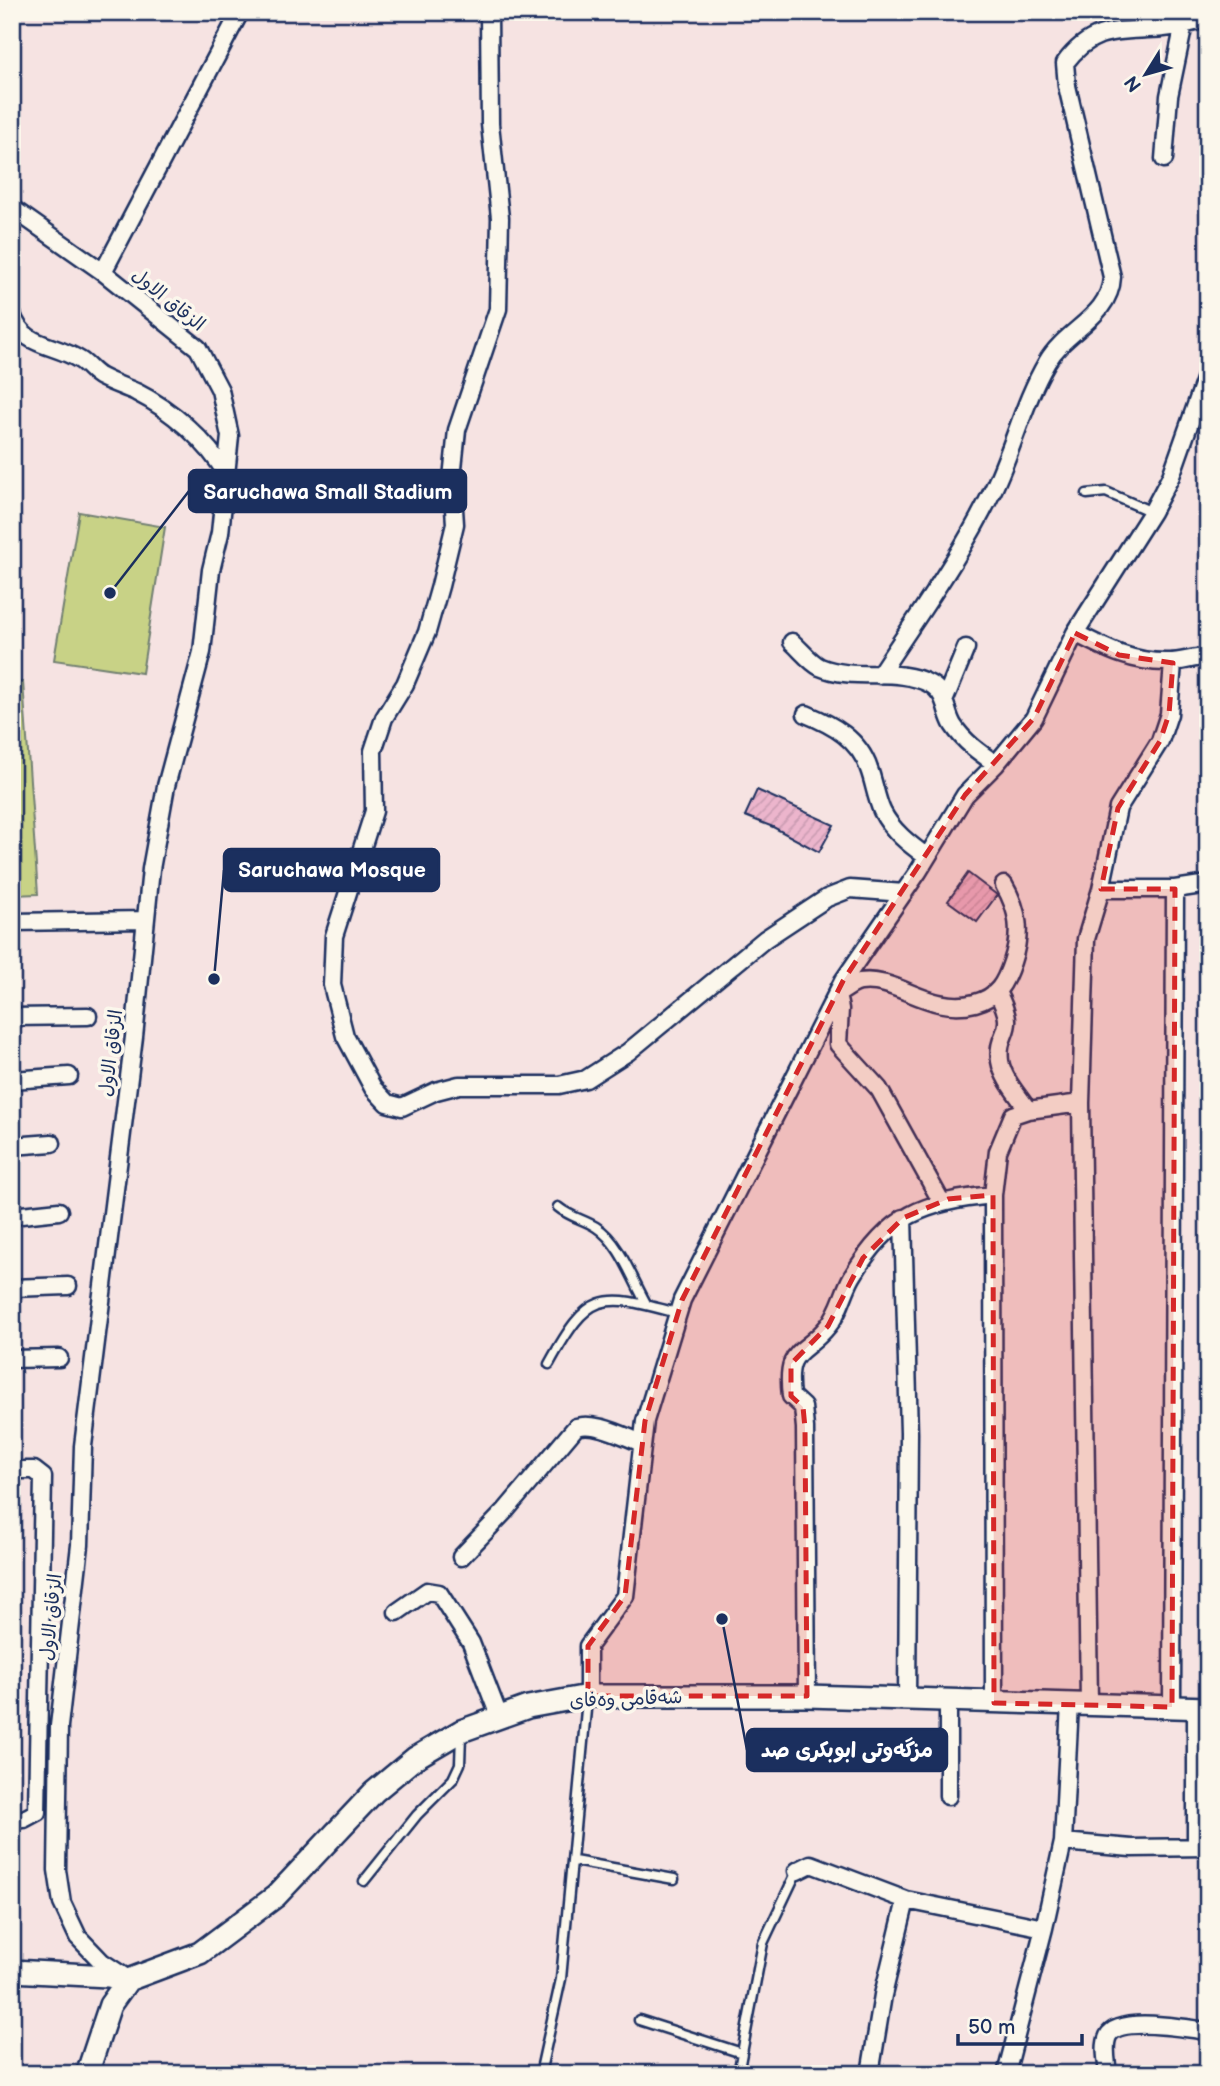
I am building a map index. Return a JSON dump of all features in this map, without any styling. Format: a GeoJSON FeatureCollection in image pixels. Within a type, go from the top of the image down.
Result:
{"type":"FeatureCollection","features":[{"type":"Feature","properties":{"kind":"street"},"geometry":{"type":"LineString","coordinates":[[103,272],[240,12]]}},
{"type":"Feature","properties":{"kind":"street"},"geometry":{"type":"LineString","coordinates":[[489,12],[490,124],[500,218],[498,309],[457,430],[452,478],[454,524],[440,586],[427,632],[405,684],[384,718],[373,751],[374,811],[334,936],[332,985],[345,1036],[373,1088],[387,1103],[402,1107],[436,1091],[459,1085],[559,1085],[586,1079],[628,1052],[765,939],[827,898],[850,889],[904,893]]}},
{"type":"Feature","properties":{"kind":"street"},"geometry":{"type":"LineString","coordinates":[[879,675],[976,523],[1047,362],[1068,336],[1101,309],[1111,295],[1112,277],[1067,86],[1065,63],[1076,48],[1101,33],[1208,19]]}},
{"type":"Feature","properties":{"kind":"street"},"geometry":{"type":"LineString","coordinates":[[1164,159],[1169,96],[1184,24]]}},
{"type":"Feature","properties":{"kind":"street","name":"الزقاق الاول"},"geometry":{"type":"LineString","coordinates":[[12,208],[103,272],[198,348],[211,368],[227,412],[230,436],[202,652],[160,814],[145,920],[132,1051],[83,1446],[80,1545],[59,1727],[57,1870],[62,1903],[78,1937],[102,1962],[128,1980]]}},
{"type":"Feature","properties":{"kind":"street"},"geometry":{"type":"LineString","coordinates":[[12,314],[16,325],[32,342],[79,359],[100,377],[138,393],[176,419],[213,451],[227,475]]}},
{"type":"Feature","properties":{"kind":"street"},"geometry":{"type":"LineString","coordinates":[[588,1696],[588,1646],[625,1596],[645,1421],[677,1313],[836,995],[965,795],[996,764],[1034,718],[1075,633],[1152,512],[1171,476],[1208,371]]}},
{"type":"Feature","properties":{"kind":"street"},"geometry":{"type":"LineString","coordinates":[[1075,633],[1119,656],[1173,663],[1208,657]]}},
{"type":"Feature","properties":{"kind":"street"},"geometry":{"type":"LineString","coordinates":[[792,642],[819,666],[853,675],[910,676],[933,685],[944,699],[952,723],[967,743],[996,764]]}},
{"type":"Feature","properties":{"kind":"street"},"geometry":{"type":"LineString","coordinates":[[944,699],[966,648]]}},
{"type":"Feature","properties":{"kind":"street"},"geometry":{"type":"LineString","coordinates":[[1006,2074],[1063,1842],[1080,1704],[1082,1103],[1086,939],[1101,888],[1118,808],[1160,741],[1169,714],[1173,663]]}},
{"type":"Feature","properties":{"kind":"street"},"geometry":{"type":"LineString","coordinates":[[806,714],[835,726],[858,747],[869,767],[881,810],[894,829],[927,857]]}},
{"type":"Feature","properties":{"kind":"street"},"geometry":{"type":"LineString","coordinates":[[1101,888],[1175,889],[1208,884]]}},
{"type":"Feature","properties":{"kind":"street"},"geometry":{"type":"LineString","coordinates":[[836,995],[860,982],[938,1005],[964,1006],[989,999],[1005,984],[1015,954],[1019,926],[1017,906],[1004,885]]}},
{"type":"Feature","properties":{"kind":"street"},"geometry":{"type":"LineString","coordinates":[[1172,1707],[1175,889]]}},
{"type":"Feature","properties":{"kind":"street"},"geometry":{"type":"LineString","coordinates":[[12,922],[145,920]]}},
{"type":"Feature","properties":{"kind":"street"},"geometry":{"type":"LineString","coordinates":[[997,992],[1007,1012],[1009,1026],[999,1058],[1003,1072],[1028,1110]]}},
{"type":"Feature","properties":{"kind":"street"},"geometry":{"type":"LineString","coordinates":[[836,995],[840,1009],[838,1044],[879,1088],[941,1201]]}},
{"type":"Feature","properties":{"kind":"street"},"geometry":{"type":"LineString","coordinates":[[12,1017],[88,1016]]}},
{"type":"Feature","properties":{"kind":"street"},"geometry":{"type":"LineString","coordinates":[[12,1080],[69,1076]]}},
{"type":"Feature","properties":{"kind":"street"},"geometry":{"type":"LineString","coordinates":[[995,1703],[993,1195],[999,1151],[1013,1115],[1028,1110],[1082,1103]]}},
{"type":"Feature","properties":{"kind":"street"},"geometry":{"type":"LineString","coordinates":[[12,1146],[52,1143]]}},
{"type":"Feature","properties":{"kind":"street"},"geometry":{"type":"LineString","coordinates":[[807,1696],[806,1428],[803,1407],[791,1396],[791,1364],[797,1351],[828,1326],[863,1258],[903,1218],[922,1206],[941,1201],[993,1195]]}},
{"type":"Feature","properties":{"kind":"street"},"geometry":{"type":"LineString","coordinates":[[12,1216],[59,1211]]}},
{"type":"Feature","properties":{"kind":"street"},"geometry":{"type":"LineString","coordinates":[[903,1218],[909,1433],[907,1701]]}},
{"type":"Feature","properties":{"kind":"street"},"geometry":{"type":"LineString","coordinates":[[12,1288],[68,1286]]}},
{"type":"Feature","properties":{"kind":"street"},"geometry":{"type":"LineString","coordinates":[[12,1359],[59,1358]]}},
{"type":"Feature","properties":{"kind":"street"},"geometry":{"type":"LineString","coordinates":[[461,1557],[506,1510],[576,1427],[584,1424],[642,1443]]}},
{"type":"Feature","properties":{"kind":"street"},"geometry":{"type":"LineString","coordinates":[[12,1470],[34,1470],[43,1477],[37,1812],[24,1819],[12,1819]]}},
{"type":"Feature","properties":{"kind":"street"},"geometry":{"type":"LineString","coordinates":[[397,1612],[424,1592],[432,1590],[439,1593],[471,1643],[499,1716]]}},
{"type":"Feature","properties":{"kind":"street","name":"شەقامی وەفای"},"geometry":{"type":"LineString","coordinates":[[12,1970],[128,1980],[185,1961],[214,1945],[298,1875],[393,1774],[461,1731],[528,1707],[588,1696],[807,1696],[1202,1708]]}},
{"type":"Feature","properties":{"kind":"street"},"geometry":{"type":"LineString","coordinates":[[948,1700],[948,1796]]}},
{"type":"Feature","properties":{"kind":"street"},"geometry":{"type":"LineString","coordinates":[[1063,1842],[1131,1848],[1202,1847],[1202,1708]]}},
{"type":"Feature","properties":{"kind":"street"},"geometry":{"type":"LineString","coordinates":[[797,1871],[811,1864],[906,1900],[1044,1928]]}},
{"type":"Feature","properties":{"kind":"street"},"geometry":{"type":"LineString","coordinates":[[870,2074],[883,1996],[906,1900]]}},
{"type":"Feature","properties":{"kind":"street"},"geometry":{"type":"LineString","coordinates":[[87,2074],[110,2006],[128,1980]]}},
{"type":"Feature","properties":{"kind":"street"},"geometry":{"type":"LineString","coordinates":[[1108,2074],[1105,2044],[1109,2033],[1115,2028],[1134,2024],[1208,2031]]}},
{"type":"Feature","properties":{"kind":"lane"},"geometry":{"type":"LineString","coordinates":[[1087,494],[1106,492],[1152,512]]}},
{"type":"Feature","properties":{"kind":"lane"},"geometry":{"type":"LineString","coordinates":[[558,1207],[570,1217],[597,1228],[610,1240],[646,1305]]}},
{"type":"Feature","properties":{"kind":"lane"},"geometry":{"type":"LineString","coordinates":[[550,1363],[569,1327],[596,1303],[607,1300],[646,1305],[677,1313]]}},
{"type":"Feature","properties":{"kind":"lane"},"geometry":{"type":"LineString","coordinates":[[540,2074],[561,1979],[588,1696]]}},
{"type":"Feature","properties":{"kind":"lane"},"geometry":{"type":"LineString","coordinates":[[364,1881],[417,1815],[453,1780],[460,1764],[461,1731]]}},
{"type":"Feature","properties":{"kind":"lane"},"geometry":{"type":"LineString","coordinates":[[574,1861],[674,1879]]}},
{"type":"Feature","properties":{"kind":"lane"},"geometry":{"type":"LineString","coordinates":[[738,2074],[763,1943],[797,1871]]}},
{"type":"Feature","properties":{"kind":"lane"},"geometry":{"type":"LineString","coordinates":[[639,2020],[743,2053]]}},
{"type":"Feature","properties":{"kind":"highlighted area"},"geometry":{"type":"Polygon","coordinates":[[[1075,633],[1119,655],[1173,663],[1169,714],[1160,741],[1118,808],[1101,889],[1175,889],[1172,1707],[994,1703],[993,1195],[948,1199],[903,1218],[863,1258],[828,1326],[791,1364],[791,1396],[803,1407],[805,1428],[807,1696],[588,1696],[588,1646],[625,1596],[645,1421],[682,1300],[843,981],[965,795],[1034,718],[1075,633]]]}},
{"type":"Feature","properties":{"kind":"green space"},"geometry":{"type":"Polygon","coordinates":[[[79,512],[165,527],[142,673],[54,660],[79,512]]]}},
{"type":"Feature","properties":{"kind":"green space"},"geometry":{"type":"Polygon","coordinates":[[[12,682],[23,682],[38,894],[12,895],[12,682]]]}},
{"type":"Feature","properties":{"kind":"building"},"geometry":{"type":"Polygon","coordinates":[[[757,790],[834,825],[819,852],[773,827],[745,816],[757,790]]]}},
{"type":"Feature","properties":{"kind":"building"},"geometry":{"type":"Polygon","coordinates":[[[968,873],[997,895],[977,922],[948,901],[968,873]]]}},
{"type":"Feature","properties":{"kind":"place","name":"Saruchawa Small Stadium"},"geometry":{"type":"Point","coordinates":[110,593]}},
{"type":"Feature","properties":{"kind":"place","name":"Saruchawa Mosque"},"geometry":{"type":"Point","coordinates":[214,979]}},
{"type":"Feature","properties":{"kind":"place","name":"مزگەوتی ابوبکری صد"},"geometry":{"type":"Point","coordinates":[722,1619]}}]}
